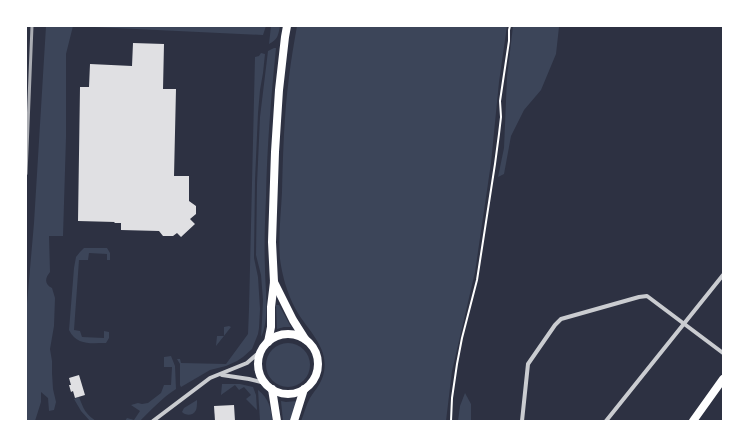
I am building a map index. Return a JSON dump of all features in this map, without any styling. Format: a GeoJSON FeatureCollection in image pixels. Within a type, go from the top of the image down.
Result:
{"type":"FeatureCollection","features":[{"type":"Feature","properties":{"kind":"main road"},"geometry":{"type":"LineString","coordinates":[[268,342],[271,327],[271,307],[274,282],[272,242],[275,152],[279,90],[287,26]]}},
{"type":"Feature","properties":{"kind":"main road"},"geometry":{"type":"LineString","coordinates":[[274,282],[293,320],[305,339],[315,351],[318,362],[315,377],[304,389],[296,393],[288,394],[272,389],[265,383],[260,372],[260,355],[262,350],[273,338],[280,336],[292,335],[305,339]]}},
{"type":"Feature","properties":{"kind":"main road"},"geometry":{"type":"LineString","coordinates":[[692,421],[723,379]]}},
{"type":"Feature","properties":{"kind":"main road"},"geometry":{"type":"LineString","coordinates":[[272,389],[277,421]]}},
{"type":"Feature","properties":{"kind":"main road"},"geometry":{"type":"LineString","coordinates":[[294,421],[304,389]]}},
{"type":"Feature","properties":{"kind":"street"},"geometry":{"type":"LineString","coordinates":[[606,421],[723,275]]}},
{"type":"Feature","properties":{"kind":"street"},"geometry":{"type":"LineString","coordinates":[[522,421],[528,364],[555,325],[561,319],[647,296],[723,353]]}},
{"type":"Feature","properties":{"kind":"street"},"geometry":{"type":"LineString","coordinates":[[153,421],[210,378],[247,363],[262,350]]}},
{"type":"Feature","properties":{"kind":"street"},"geometry":{"type":"LineString","coordinates":[[219,374],[265,383]]}},
{"type":"Feature","properties":{"kind":"path"},"geometry":{"type":"LineString","coordinates":[[451,421],[452,398],[457,364],[477,280],[495,164],[499,134],[500,101],[510,26]]}},
{"type":"Feature","properties":{"kind":"shaded area"},"geometry":{"type":"Polygon","coordinates":[[[46,26],[73,26],[66,54],[66,137],[63,236],[49,236],[50,272],[46,281],[52,288],[55,298],[54,326],[50,349],[53,389],[56,402],[54,410],[49,411],[48,398],[41,392],[41,402],[35,421],[26,421],[26,315],[34,223],[46,26]]]}},
{"type":"Feature","properties":{"kind":"shaded area"},"geometry":{"type":"Polygon","coordinates":[[[73,26],[266,26],[263,35],[73,26]]]}},
{"type":"Feature","properties":{"kind":"shaded area"},"geometry":{"type":"Polygon","coordinates":[[[271,26],[280,26],[277,37],[269,44],[271,26]]]}},
{"type":"Feature","properties":{"kind":"shaded area"},"geometry":{"type":"Polygon","coordinates":[[[297,26],[507,26],[499,82],[491,163],[475,272],[452,371],[446,421],[301,421],[310,398],[322,380],[325,363],[316,338],[295,308],[290,296],[284,278],[279,251],[287,91],[297,26]]]}},
{"type":"Feature","properties":{"kind":"shaded area"},"geometry":{"type":"Polygon","coordinates":[[[513,26],[559,27],[556,54],[541,90],[524,110],[511,136],[504,174],[498,177],[504,148],[507,77],[513,26]]]}},
{"type":"Feature","properties":{"kind":"shaded area"},"geometry":{"type":"Polygon","coordinates":[[[276,48],[268,141],[265,224],[266,313],[264,330],[261,337],[263,300],[261,275],[256,255],[260,117],[268,51],[276,48]]]}},
{"type":"Feature","properties":{"kind":"shaded area"},"geometry":{"type":"Polygon","coordinates":[[[261,53],[265,54],[258,113],[254,258],[258,277],[260,309],[258,334],[252,349],[243,357],[226,366],[210,370],[181,387],[180,364],[177,359],[180,359],[181,363],[226,364],[248,334],[255,57],[259,56],[261,53]]]}},
{"type":"Feature","properties":{"kind":"shaded area"},"geometry":{"type":"Polygon","coordinates":[[[84,248],[107,248],[110,253],[110,260],[107,260],[107,254],[89,253],[88,260],[79,260],[74,330],[80,331],[82,337],[104,338],[104,331],[109,332],[109,338],[106,343],[90,343],[80,341],[72,335],[69,330],[76,257],[84,248]]]}},
{"type":"Feature","properties":{"kind":"shaded area"},"geometry":{"type":"Polygon","coordinates":[[[276,305],[279,305],[291,327],[277,329],[276,305]]]}},
{"type":"Feature","properties":{"kind":"shaded area"},"geometry":{"type":"Polygon","coordinates":[[[224,327],[231,327],[224,336],[224,327]]]}},
{"type":"Feature","properties":{"kind":"shaded area"},"geometry":{"type":"Polygon","coordinates":[[[217,336],[224,336],[216,346],[217,336]]]}},
{"type":"Feature","properties":{"kind":"shaded area"},"geometry":{"type":"Polygon","coordinates":[[[288,343],[300,347],[306,353],[310,365],[306,377],[300,383],[288,387],[276,383],[270,377],[266,365],[270,353],[276,347],[288,343]]]}},
{"type":"Feature","properties":{"kind":"shaded area"},"geometry":{"type":"Polygon","coordinates":[[[171,356],[175,366],[176,389],[140,421],[125,421],[127,418],[134,420],[140,411],[131,405],[148,403],[161,393],[164,385],[171,385],[172,367],[164,367],[164,357],[171,356]]]}},
{"type":"Feature","properties":{"kind":"shaded area"},"geometry":{"type":"Polygon","coordinates":[[[222,384],[240,384],[253,387],[256,395],[257,410],[246,399],[251,395],[244,387],[239,390],[235,385],[221,395],[222,384]]]}},
{"type":"Feature","properties":{"kind":"shaded area"},"geometry":{"type":"Polygon","coordinates":[[[258,390],[269,404],[272,421],[260,421],[258,390]]]}},
{"type":"Feature","properties":{"kind":"shaded area"},"geometry":{"type":"Polygon","coordinates":[[[465,393],[471,404],[471,421],[458,421],[460,406],[465,393]]]}},
{"type":"Feature","properties":{"kind":"shaded area"},"geometry":{"type":"Polygon","coordinates":[[[79,397],[85,411],[96,421],[90,421],[81,411],[74,399],[79,397]]]}},
{"type":"Feature","properties":{"kind":"shaded area"},"geometry":{"type":"Polygon","coordinates":[[[197,400],[195,412],[187,415],[182,412],[184,408],[197,400]]]}},
{"type":"Feature","properties":{"kind":"shaded area"},"geometry":{"type":"Polygon","coordinates":[[[281,401],[297,401],[291,421],[283,421],[281,401]]]}},
{"type":"Feature","properties":{"kind":"building"},"geometry":{"type":"Polygon","coordinates":[[[133,43],[164,44],[163,89],[176,89],[174,176],[189,176],[189,201],[196,206],[196,214],[190,219],[195,224],[181,237],[177,233],[173,236],[163,236],[159,231],[121,230],[121,223],[114,223],[115,222],[78,221],[80,87],[89,87],[90,64],[132,66],[133,43]]]}},
{"type":"Feature","properties":{"kind":"building"},"geometry":{"type":"Polygon","coordinates":[[[79,375],[85,395],[75,398],[73,391],[71,392],[69,378],[79,375]]]}},
{"type":"Feature","properties":{"kind":"building"},"geometry":{"type":"Polygon","coordinates":[[[234,405],[235,421],[215,421],[214,406],[234,405]]]}},
{"type":"Feature","properties":{"kind":"railway"},"geometry":{"type":"LineString","coordinates":[[26,174],[32,26]]}}]}
